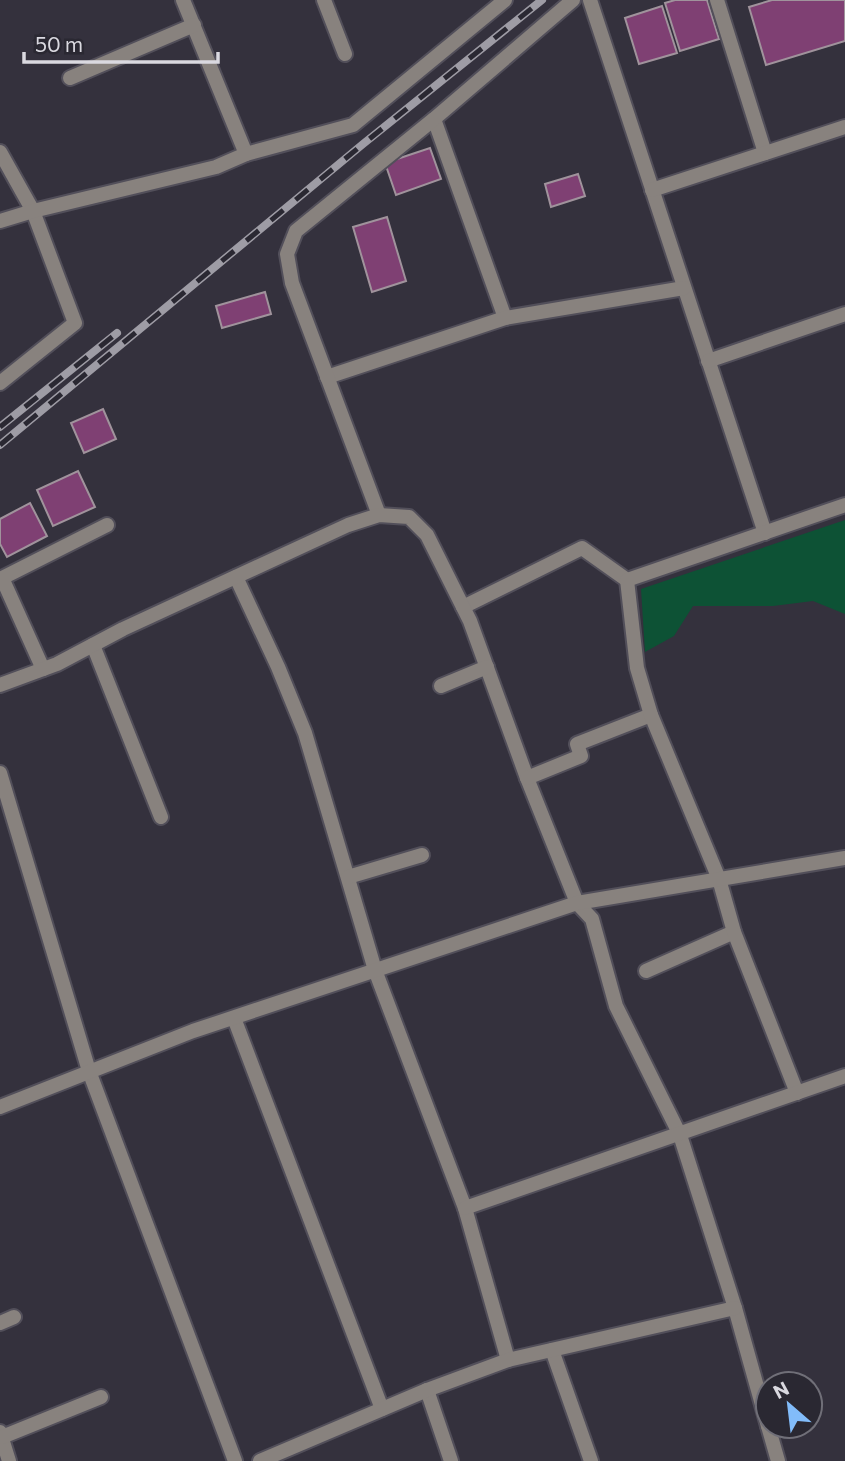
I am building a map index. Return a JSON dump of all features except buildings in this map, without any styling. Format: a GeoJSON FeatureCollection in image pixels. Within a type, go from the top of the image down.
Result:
{"type":"FeatureCollection","features":[{"type":"Feature","properties":{"kind":"street"},"geometry":{"type":"LineString","coordinates":[[184,0],[246,154]]}},
{"type":"Feature","properties":{"kind":"street"},"geometry":{"type":"LineString","coordinates":[[324,0],[345,54]]}},
{"type":"Feature","properties":{"kind":"street"},"geometry":{"type":"LineString","coordinates":[[0,221],[216,167],[246,154],[353,125],[505,0]]}},
{"type":"Feature","properties":{"kind":"street"},"geometry":{"type":"LineString","coordinates":[[379,515],[292,283],[287,254],[296,231],[434,119],[573,0]]}},
{"type":"Feature","properties":{"kind":"street"},"geometry":{"type":"LineString","coordinates":[[590,0],[765,533]]}},
{"type":"Feature","properties":{"kind":"street"},"geometry":{"type":"LineString","coordinates":[[717,0],[765,153]]}},
{"type":"Feature","properties":{"kind":"street"},"geometry":{"type":"LineString","coordinates":[[70,78],[194,25]]}},
{"type":"Feature","properties":{"kind":"street"},"geometry":{"type":"LineString","coordinates":[[434,119],[505,318]]}},
{"type":"Feature","properties":{"kind":"street"},"geometry":{"type":"LineString","coordinates":[[652,190],[845,127]]}},
{"type":"Feature","properties":{"kind":"street"},"geometry":{"type":"LineString","coordinates":[[0,152],[33,211],[75,323],[0,383]]}},
{"type":"Feature","properties":{"kind":"street"},"geometry":{"type":"LineString","coordinates":[[327,377],[505,318],[684,288]]}},
{"type":"Feature","properties":{"kind":"street"},"geometry":{"type":"LineString","coordinates":[[708,361],[845,313]]}},
{"type":"Feature","properties":{"kind":"street"},"geometry":{"type":"LineString","coordinates":[[627,580],[845,505]]}},
{"type":"Feature","properties":{"kind":"street"},"geometry":{"type":"LineString","coordinates":[[0,685],[43,669],[348,525],[379,515],[409,516],[427,535],[463,607],[577,903],[593,919],[616,1006],[680,1135],[754,1376]]}},
{"type":"Feature","properties":{"kind":"street"},"geometry":{"type":"LineString","coordinates":[[43,669],[2,578],[107,526]]}},
{"type":"Feature","properties":{"kind":"street"},"geometry":{"type":"LineString","coordinates":[[463,607],[582,548],[627,580],[637,668],[651,715],[719,879],[734,932],[797,1093]]}},
{"type":"Feature","properties":{"kind":"street"},"geometry":{"type":"LineString","coordinates":[[236,577],[305,733],[375,970],[465,1208],[508,1360]]}},
{"type":"Feature","properties":{"kind":"street"},"geometry":{"type":"LineString","coordinates":[[93,645],[161,817]]}},
{"type":"Feature","properties":{"kind":"street"},"geometry":{"type":"LineString","coordinates":[[441,686],[487,667]]}},
{"type":"Feature","properties":{"kind":"street"},"geometry":{"type":"LineString","coordinates":[[527,778],[581,756],[577,744],[651,715]]}},
{"type":"Feature","properties":{"kind":"street"},"geometry":{"type":"LineString","coordinates":[[0,773],[89,1071],[235,1461]]}},
{"type":"Feature","properties":{"kind":"street"},"geometry":{"type":"LineString","coordinates":[[348,877],[422,855]]}},
{"type":"Feature","properties":{"kind":"street"},"geometry":{"type":"LineString","coordinates":[[0,1107],[234,1017],[577,903],[845,858]]}},
{"type":"Feature","properties":{"kind":"street"},"geometry":{"type":"LineString","coordinates":[[646,971],[734,932]]}},
{"type":"Feature","properties":{"kind":"street"},"geometry":{"type":"LineString","coordinates":[[234,1017],[382,1409]]}},
{"type":"Feature","properties":{"kind":"street"},"geometry":{"type":"LineString","coordinates":[[465,1208],[845,1076]]}},
{"type":"Feature","properties":{"kind":"street"},"geometry":{"type":"LineString","coordinates":[[260,1461],[293,1454],[382,1409],[508,1360],[735,1308]]}},
{"type":"Feature","properties":{"kind":"street"},"geometry":{"type":"LineString","coordinates":[[0,1323],[14,1317]]}},
{"type":"Feature","properties":{"kind":"street"},"geometry":{"type":"LineString","coordinates":[[552,1350],[591,1461]]}},
{"type":"Feature","properties":{"kind":"street"},"geometry":{"type":"LineString","coordinates":[[427,1390],[451,1461]]}},
{"type":"Feature","properties":{"kind":"street"},"geometry":{"type":"LineString","coordinates":[[9,1461],[1,1434],[101,1396]]}},
{"type":"Feature","properties":{"kind":"street"},"geometry":{"type":"LineString","coordinates":[[770,1440],[774,1460]]}},
{"type":"Feature","properties":{"kind":"green space"},"geometry":{"type":"Polygon","coordinates":[[[845,520],[845,614],[813,601],[773,606],[693,606],[674,636],[645,652],[641,589],[845,520]]]}},
{"type":"Feature","properties":{"kind":"railway"},"geometry":{"type":"LineString","coordinates":[[0,445],[363,144],[542,0]]}},
{"type":"Feature","properties":{"kind":"railway"},"geometry":{"type":"LineString","coordinates":[[0,427],[117,333]]}}]}
